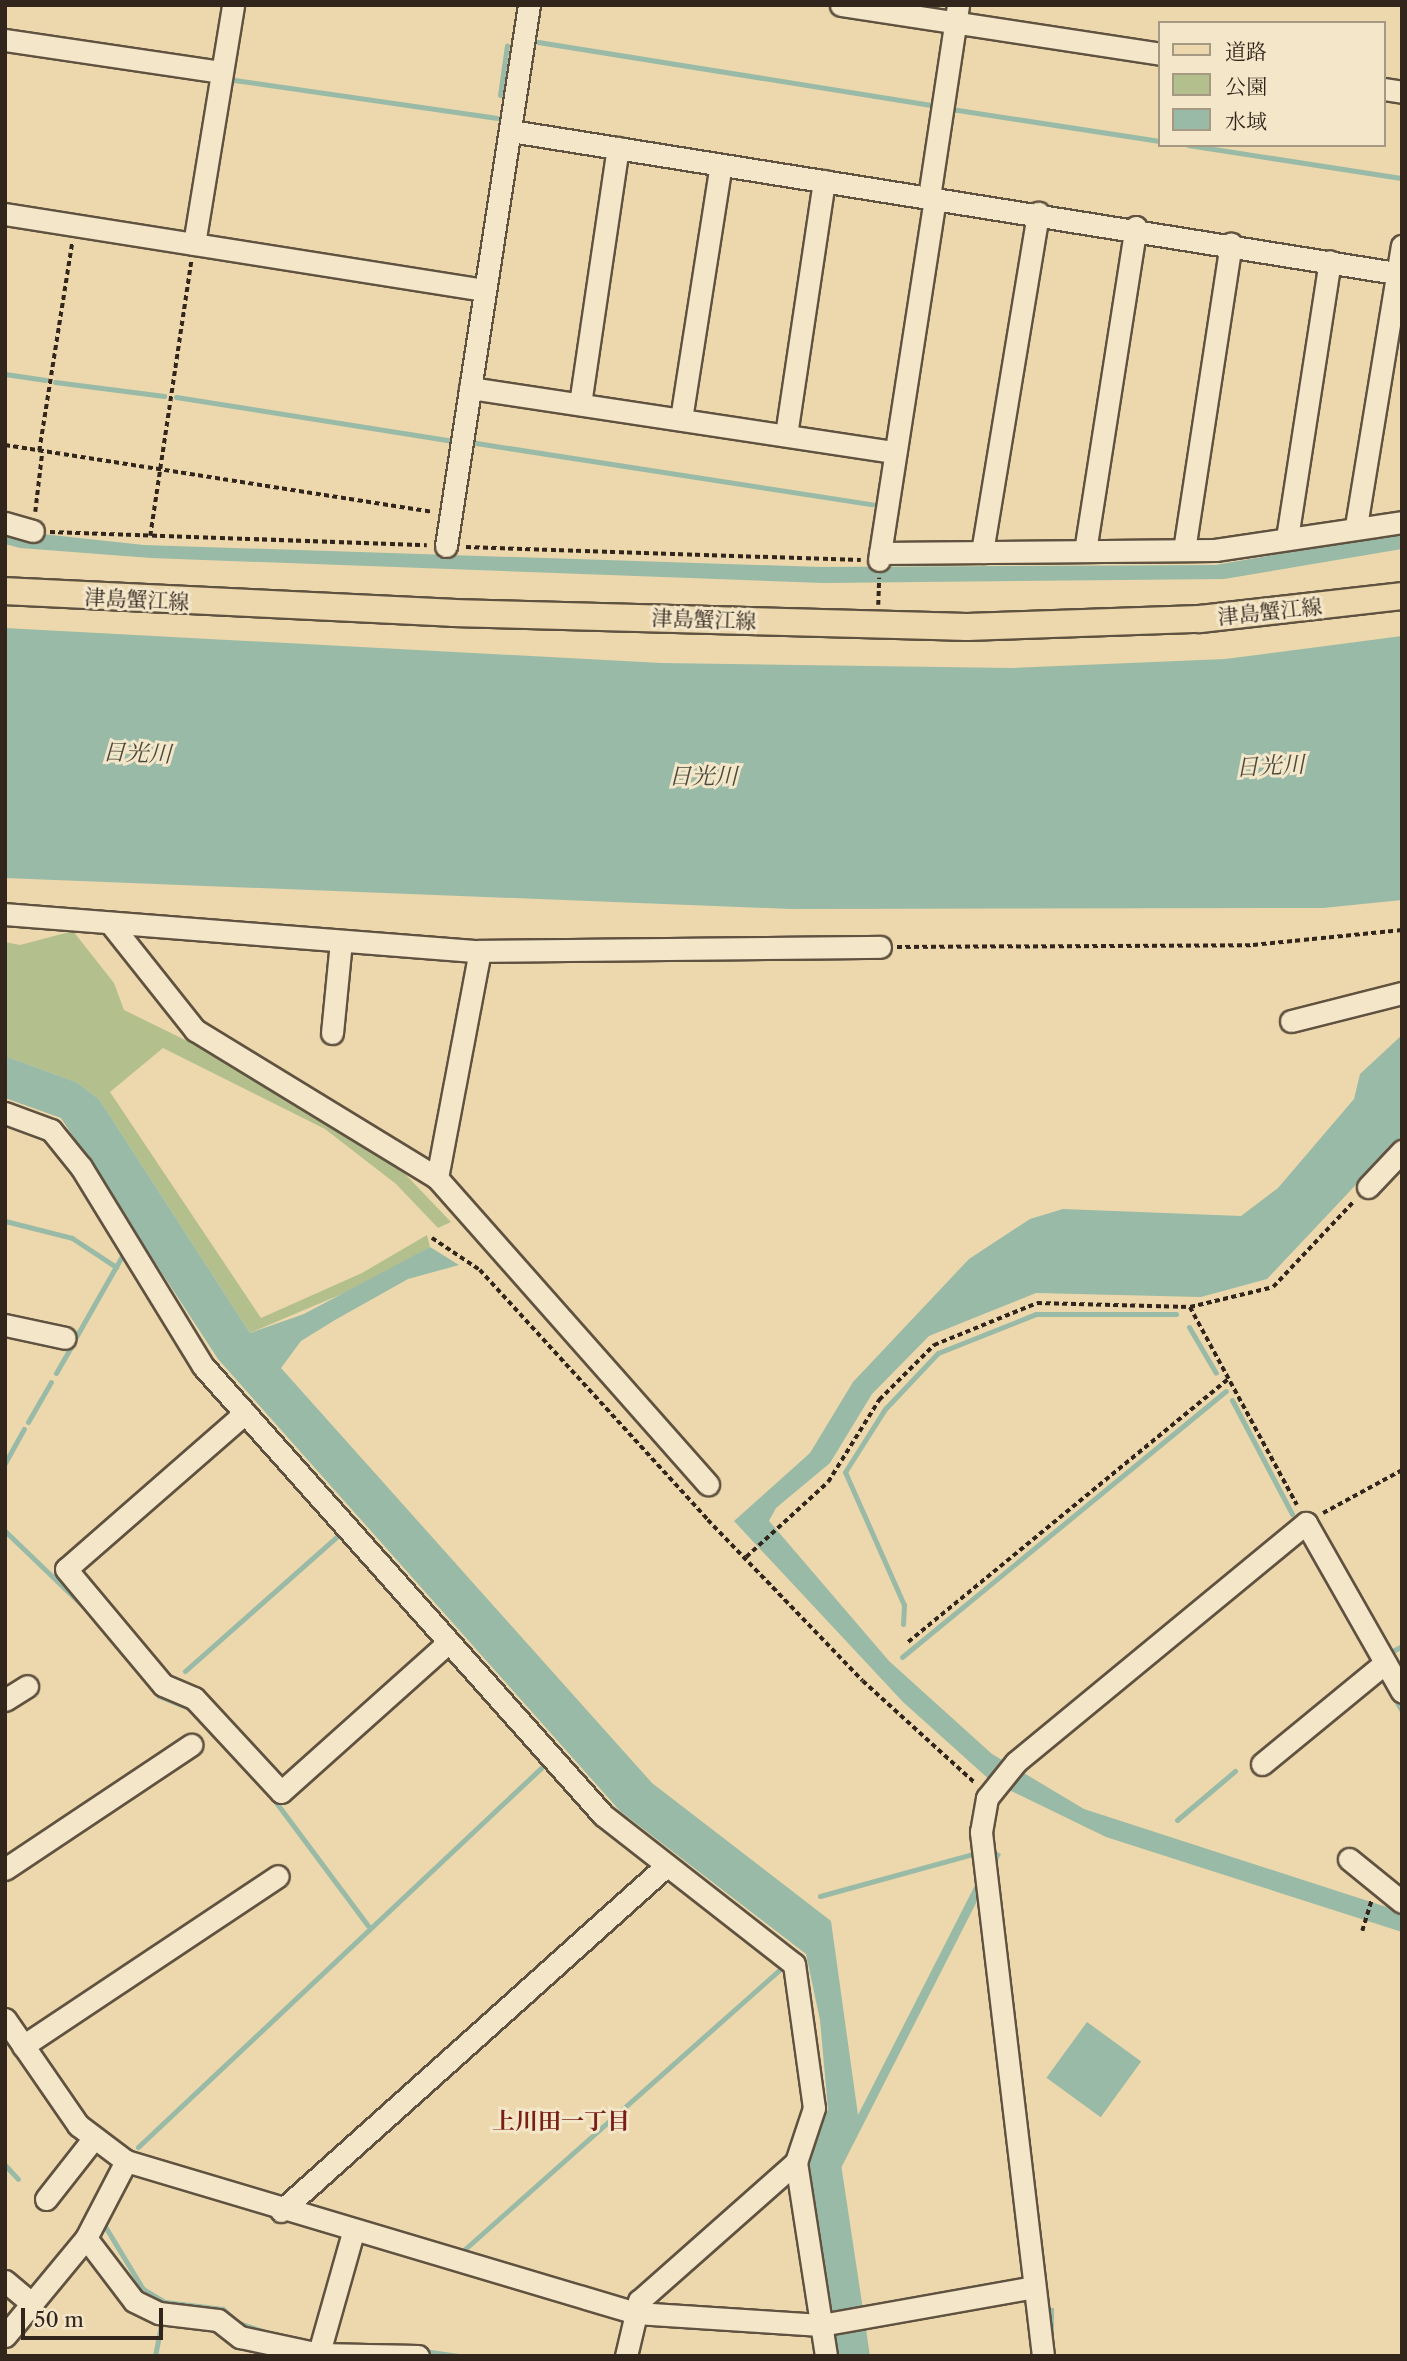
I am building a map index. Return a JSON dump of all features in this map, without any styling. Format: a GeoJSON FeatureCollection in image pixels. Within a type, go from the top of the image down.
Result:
{"type":"FeatureCollection","features":[{"type":"Feature","properties":{"kind":"main road","name":"津島蟹江線"},"geometry":{"type":"LineString","coordinates":[[5,592],[467,614],[967,627],[1199,619],[1402,596]]}},
{"type":"Feature","properties":{"kind":"street"},"geometry":{"type":"LineString","coordinates":[[194,244],[233,5]]}},
{"type":"Feature","properties":{"kind":"street"},"geometry":{"type":"LineString","coordinates":[[446,545],[529,5]]}},
{"type":"Feature","properties":{"kind":"street"},"geometry":{"type":"LineString","coordinates":[[841,5],[957,14],[1158,54]]}},
{"type":"Feature","properties":{"kind":"street"},"geometry":{"type":"LineString","coordinates":[[957,14],[879,557],[982,552],[1184,550],[1402,522]]}},
{"type":"Feature","properties":{"kind":"street"},"geometry":{"type":"LineString","coordinates":[[5,40],[222,72]]}},
{"type":"Feature","properties":{"kind":"street"},"geometry":{"type":"LineString","coordinates":[[511,131],[932,198],[1136,227],[1399,274]]}},
{"type":"Feature","properties":{"kind":"street"},"geometry":{"type":"LineString","coordinates":[[580,404],[618,148]]}},
{"type":"Feature","properties":{"kind":"street"},"geometry":{"type":"LineString","coordinates":[[681,419],[722,165]]}},
{"type":"Feature","properties":{"kind":"street"},"geometry":{"type":"LineString","coordinates":[[786,435],[824,181]]}},
{"type":"Feature","properties":{"kind":"street"},"geometry":{"type":"LineString","coordinates":[[982,552],[1038,213]]}},
{"type":"Feature","properties":{"kind":"street"},"geometry":{"type":"LineString","coordinates":[[5,214],[484,290]]}},
{"type":"Feature","properties":{"kind":"street"},"geometry":{"type":"LineString","coordinates":[[1085,551],[1136,227]]}},
{"type":"Feature","properties":{"kind":"street"},"geometry":{"type":"LineString","coordinates":[[1184,550],[1231,244]]}},
{"type":"Feature","properties":{"kind":"street"},"geometry":{"type":"LineString","coordinates":[[1356,526],[1402,246]]}},
{"type":"Feature","properties":{"kind":"street"},"geometry":{"type":"LineString","coordinates":[[1287,538],[1330,261]]}},
{"type":"Feature","properties":{"kind":"street"},"geometry":{"type":"LineString","coordinates":[[470,387],[895,452]]}},
{"type":"Feature","properties":{"kind":"street"},"geometry":{"type":"LineString","coordinates":[[5,523],[33,531]]}},
{"type":"Feature","properties":{"kind":"street"},"geometry":{"type":"LineString","coordinates":[[5,914],[480,951],[880,947]]}},
{"type":"Feature","properties":{"kind":"street"},"geometry":{"type":"LineString","coordinates":[[110,923],[195,1030],[436,1178],[708,1485]]}},
{"type":"Feature","properties":{"kind":"street"},"geometry":{"type":"LineString","coordinates":[[332,1033],[341,941]]}},
{"type":"Feature","properties":{"kind":"street"},"geometry":{"type":"LineString","coordinates":[[436,1178],[480,951]]}},
{"type":"Feature","properties":{"kind":"street"},"geometry":{"type":"LineString","coordinates":[[1291,1021],[1402,993]]}},
{"type":"Feature","properties":{"kind":"street"},"geometry":{"type":"LineString","coordinates":[[5,1112],[51,1130],[81,1167],[203,1366],[603,1815],[794,1964],[814,2108],[796,2162],[824,2325],[826,2356]]}},
{"type":"Feature","properties":{"kind":"street"},"geometry":{"type":"LineString","coordinates":[[1368,1187],[1396,1157]]}},
{"type":"Feature","properties":{"kind":"street"},"geometry":{"type":"LineString","coordinates":[[5,1325],[65,1338]]}},
{"type":"Feature","properties":{"kind":"street"},"geometry":{"type":"LineString","coordinates":[[244,1413],[66,1569],[163,1685],[194,1698],[281,1792],[449,1642]]}},
{"type":"Feature","properties":{"kind":"street"},"geometry":{"type":"LineString","coordinates":[[1043,2356],[981,1832],[989,1795],[1016,1762],[1306,1522],[1402,1692]]}},
{"type":"Feature","properties":{"kind":"street"},"geometry":{"type":"LineString","coordinates":[[1262,1763],[1385,1663]]}},
{"type":"Feature","properties":{"kind":"street"},"geometry":{"type":"LineString","coordinates":[[5,1700],[27,1686]]}},
{"type":"Feature","properties":{"kind":"street"},"geometry":{"type":"LineString","coordinates":[[5,1869],[191,1745]]}},
{"type":"Feature","properties":{"kind":"street"},"geometry":{"type":"LineString","coordinates":[[1349,1858],[1402,1902]]}},
{"type":"Feature","properties":{"kind":"street"},"geometry":{"type":"LineString","coordinates":[[281,2211],[667,1865]]}},
{"type":"Feature","properties":{"kind":"street"},"geometry":{"type":"LineString","coordinates":[[23,2046],[278,1876]]}},
{"type":"Feature","properties":{"kind":"street"},"geometry":{"type":"LineString","coordinates":[[5,2019],[93,2139],[126,2161],[281,2211],[636,2313],[824,2325],[1034,2287]]}},
{"type":"Feature","properties":{"kind":"street"},"geometry":{"type":"LineString","coordinates":[[46,2199],[93,2139]]}},
{"type":"Feature","properties":{"kind":"street"},"geometry":{"type":"LineString","coordinates":[[5,2336],[86,2238],[126,2161]]}},
{"type":"Feature","properties":{"kind":"street"},"geometry":{"type":"LineString","coordinates":[[626,2356],[639,2301],[796,2162]]}},
{"type":"Feature","properties":{"kind":"street"},"geometry":{"type":"LineString","coordinates":[[318,2355],[353,2232]]}},
{"type":"Feature","properties":{"kind":"street"},"geometry":{"type":"LineString","coordinates":[[86,2238],[134,2301],[159,2313],[218,2320],[240,2337],[318,2355],[418,2356]]}},
{"type":"Feature","properties":{"kind":"street"},"geometry":{"type":"LineString","coordinates":[[5,2281],[32,2304]]}},
{"type":"Feature","properties":{"kind":"path"},"geometry":{"type":"LineString","coordinates":[[74,224],[41,451],[33,531],[879,557]]}},
{"type":"Feature","properties":{"kind":"path"},"geometry":{"type":"LineString","coordinates":[[150,536],[194,244]]}},
{"type":"Feature","properties":{"kind":"path"},"geometry":{"type":"LineString","coordinates":[[5,445],[450,515]]}},
{"type":"Feature","properties":{"kind":"path"},"geometry":{"type":"LineString","coordinates":[[880,947],[1253,945],[1402,930]]}},
{"type":"Feature","properties":{"kind":"path"},"geometry":{"type":"LineString","coordinates":[[746,1557],[828,1482],[879,1400],[934,1345],[1037,1303],[1190,1307],[1273,1287],[1368,1187]]}},
{"type":"Feature","properties":{"kind":"path"},"geometry":{"type":"LineString","coordinates":[[432,1238],[480,1270],[746,1557],[989,1795]]}},
{"type":"Feature","properties":{"kind":"path"},"geometry":{"type":"LineString","coordinates":[[1190,1307],[1306,1522],[1402,1470]]}},
{"type":"Feature","properties":{"kind":"path"},"geometry":{"type":"LineString","coordinates":[[908,1642],[1228,1379]]}},
{"type":"Feature","properties":{"kind":"path"},"geometry":{"type":"LineString","coordinates":[[746,1557],[752,1550]]}},
{"type":"Feature","properties":{"kind":"path"},"geometry":{"type":"LineString","coordinates":[[1362,1931],[1373,1896]]}},
{"type":"Feature","properties":{"kind":"green space"},"geometry":{"type":"Polygon","coordinates":[[[73,931],[114,983],[124,1010],[277,1085],[385,1153],[451,1222],[438,1228],[396,1184],[325,1129],[163,1048],[110,1092],[261,1318],[362,1273],[427,1235],[430,1247],[370,1282],[250,1333],[99,1099],[76,1082],[5,1056],[5,942],[20,945],[73,931]]]}},
{"type":"Feature","properties":{"kind":"water"},"geometry":{"type":"Polygon","coordinates":[[[5,530],[144,545],[821,567],[1215,565],[1402,533],[1402,549],[1224,579],[824,583],[151,558],[20,548],[5,544],[5,530]]]}},
{"type":"Feature","properties":{"kind":"water","name":"日光川"},"geometry":{"type":"Polygon","coordinates":[[[5,628],[661,663],[1013,668],[1225,659],[1402,636],[1402,900],[1323,908],[791,909],[5,878],[5,628]]]}},
{"type":"Feature","properties":{"kind":"water"},"geometry":{"type":"Polygon","coordinates":[[[1402,1035],[1402,1168],[1383,1156],[1267,1279],[1201,1297],[1036,1293],[929,1336],[872,1394],[830,1463],[776,1508],[769,1521],[889,1661],[992,1754],[1084,1809],[1402,1912],[1402,1932],[1106,1837],[991,1781],[903,1702],[734,1521],[810,1453],[853,1382],[969,1259],[1030,1219],[1063,1209],[1241,1216],[1278,1188],[1354,1099],[1360,1074],[1402,1035]]]}},
{"type":"Feature","properties":{"kind":"water"},"geometry":{"type":"Polygon","coordinates":[[[5,1056],[76,1082],[99,1099],[250,1333],[304,1314],[430,1247],[459,1265],[408,1279],[335,1320],[301,1341],[281,1368],[652,1783],[831,1921],[858,2115],[841,2164],[870,2356],[837,2356],[809,2161],[828,2109],[820,2020],[806,1954],[620,1811],[218,1359],[61,1118],[5,1098],[5,1056]]]}},
{"type":"Feature","properties":{"kind":"water"},"geometry":{"type":"Polygon","coordinates":[[[993,1850],[1001,1854],[807,2235],[799,2230],[993,1850]]]}},
{"type":"Feature","properties":{"kind":"water"},"geometry":{"type":"Polygon","coordinates":[[[1087,2022],[1141,2061],[1101,2117],[1046,2078],[1087,2022]]]}},
{"type":"Feature","properties":{"kind":"water"},"geometry":{"type":"Polygon","coordinates":[[[1046,2308],[1054,2308],[1054,2356],[1046,2356],[1046,2308]]]}},
{"type":"Feature","properties":{"kind":"waterway"},"geometry":{"type":"LineString","coordinates":[[538,42],[931,105]]}},
{"type":"Feature","properties":{"kind":"waterway"},"geometry":{"type":"LineString","coordinates":[[500,95],[507,45]]}},
{"type":"Feature","properties":{"kind":"waterway"},"geometry":{"type":"LineString","coordinates":[[234,80],[497,118]]}},
{"type":"Feature","properties":{"kind":"waterway"},"geometry":{"type":"LineString","coordinates":[[951,109],[1158,141]]}},
{"type":"Feature","properties":{"kind":"waterway"},"geometry":{"type":"LineString","coordinates":[[1201,147],[1402,178]]}},
{"type":"Feature","properties":{"kind":"waterway"},"geometry":{"type":"LineString","coordinates":[[5,374],[46,380]]}},
{"type":"Feature","properties":{"kind":"waterway"},"geometry":{"type":"LineString","coordinates":[[55,382],[164,396]]}},
{"type":"Feature","properties":{"kind":"waterway"},"geometry":{"type":"LineString","coordinates":[[176,397],[449,440]]}},
{"type":"Feature","properties":{"kind":"waterway"},"geometry":{"type":"LineString","coordinates":[[476,443],[872,504]]}},
{"type":"Feature","properties":{"kind":"waterway"},"geometry":{"type":"LineString","coordinates":[[5,1221],[72,1238],[116,1267]]}},
{"type":"Feature","properties":{"kind":"waterway"},"geometry":{"type":"LineString","coordinates":[[76,1337],[122,1256]]}},
{"type":"Feature","properties":{"kind":"waterway"},"geometry":{"type":"LineString","coordinates":[[903,1624],[904,1605],[845,1472],[885,1409],[938,1353],[1036,1314],[1176,1314]]}},
{"type":"Feature","properties":{"kind":"waterway"},"geometry":{"type":"LineString","coordinates":[[1189,1327],[1216,1373]]}},
{"type":"Feature","properties":{"kind":"waterway"},"geometry":{"type":"LineString","coordinates":[[56,1373],[73,1343]]}},
{"type":"Feature","properties":{"kind":"waterway"},"geometry":{"type":"LineString","coordinates":[[28,1422],[51,1382]]}},
{"type":"Feature","properties":{"kind":"waterway"},"geometry":{"type":"LineString","coordinates":[[902,1657],[1226,1391]]}},
{"type":"Feature","properties":{"kind":"waterway"},"geometry":{"type":"LineString","coordinates":[[1232,1400],[1292,1514]]}},
{"type":"Feature","properties":{"kind":"waterway"},"geometry":{"type":"LineString","coordinates":[[5,1463],[24,1429]]}},
{"type":"Feature","properties":{"kind":"waterway"},"geometry":{"type":"LineString","coordinates":[[5,1531],[88,1611]]}},
{"type":"Feature","properties":{"kind":"waterway"},"geometry":{"type":"LineString","coordinates":[[185,1671],[341,1533]]}},
{"type":"Feature","properties":{"kind":"waterway"},"geometry":{"type":"LineString","coordinates":[[1391,1652],[1402,1646]]}},
{"type":"Feature","properties":{"kind":"waterway"},"geometry":{"type":"LineString","coordinates":[[150,1686],[159,1696],[192,1709]]}},
{"type":"Feature","properties":{"kind":"waterway"},"geometry":{"type":"LineString","coordinates":[[1393,1696],[1402,1711]]}},
{"type":"Feature","properties":{"kind":"waterway"},"geometry":{"type":"LineString","coordinates":[[138,2147],[541,1768]]}},
{"type":"Feature","properties":{"kind":"waterway"},"geometry":{"type":"LineString","coordinates":[[1177,1820],[1235,1771]]}},
{"type":"Feature","properties":{"kind":"waterway"},"geometry":{"type":"LineString","coordinates":[[272,1797],[368,1926]]}},
{"type":"Feature","properties":{"kind":"waterway"},"geometry":{"type":"LineString","coordinates":[[820,1896],[972,1854]]}},
{"type":"Feature","properties":{"kind":"waterway"},"geometry":{"type":"LineString","coordinates":[[465,2249],[781,1968]]}},
{"type":"Feature","properties":{"kind":"waterway"},"geometry":{"type":"LineString","coordinates":[[5,2165],[18,2179]]}},
{"type":"Feature","properties":{"kind":"waterway"},"geometry":{"type":"LineString","coordinates":[[106,2228],[143,2289],[165,2302],[223,2309],[238,2323],[269,2333]]}},
{"type":"Feature","properties":{"kind":"waterway"},"geometry":{"type":"LineString","coordinates":[[155,2356],[161,2324]]}},
{"type":"Feature","properties":{"kind":"waterway"},"geometry":{"type":"LineString","coordinates":[[389,2346],[458,2356]]}},
{"type":"Feature","properties":{"kind":"district","name":"上川田一丁目"},"geometry":{"type":"Point","coordinates":[561,2121]}}]}
